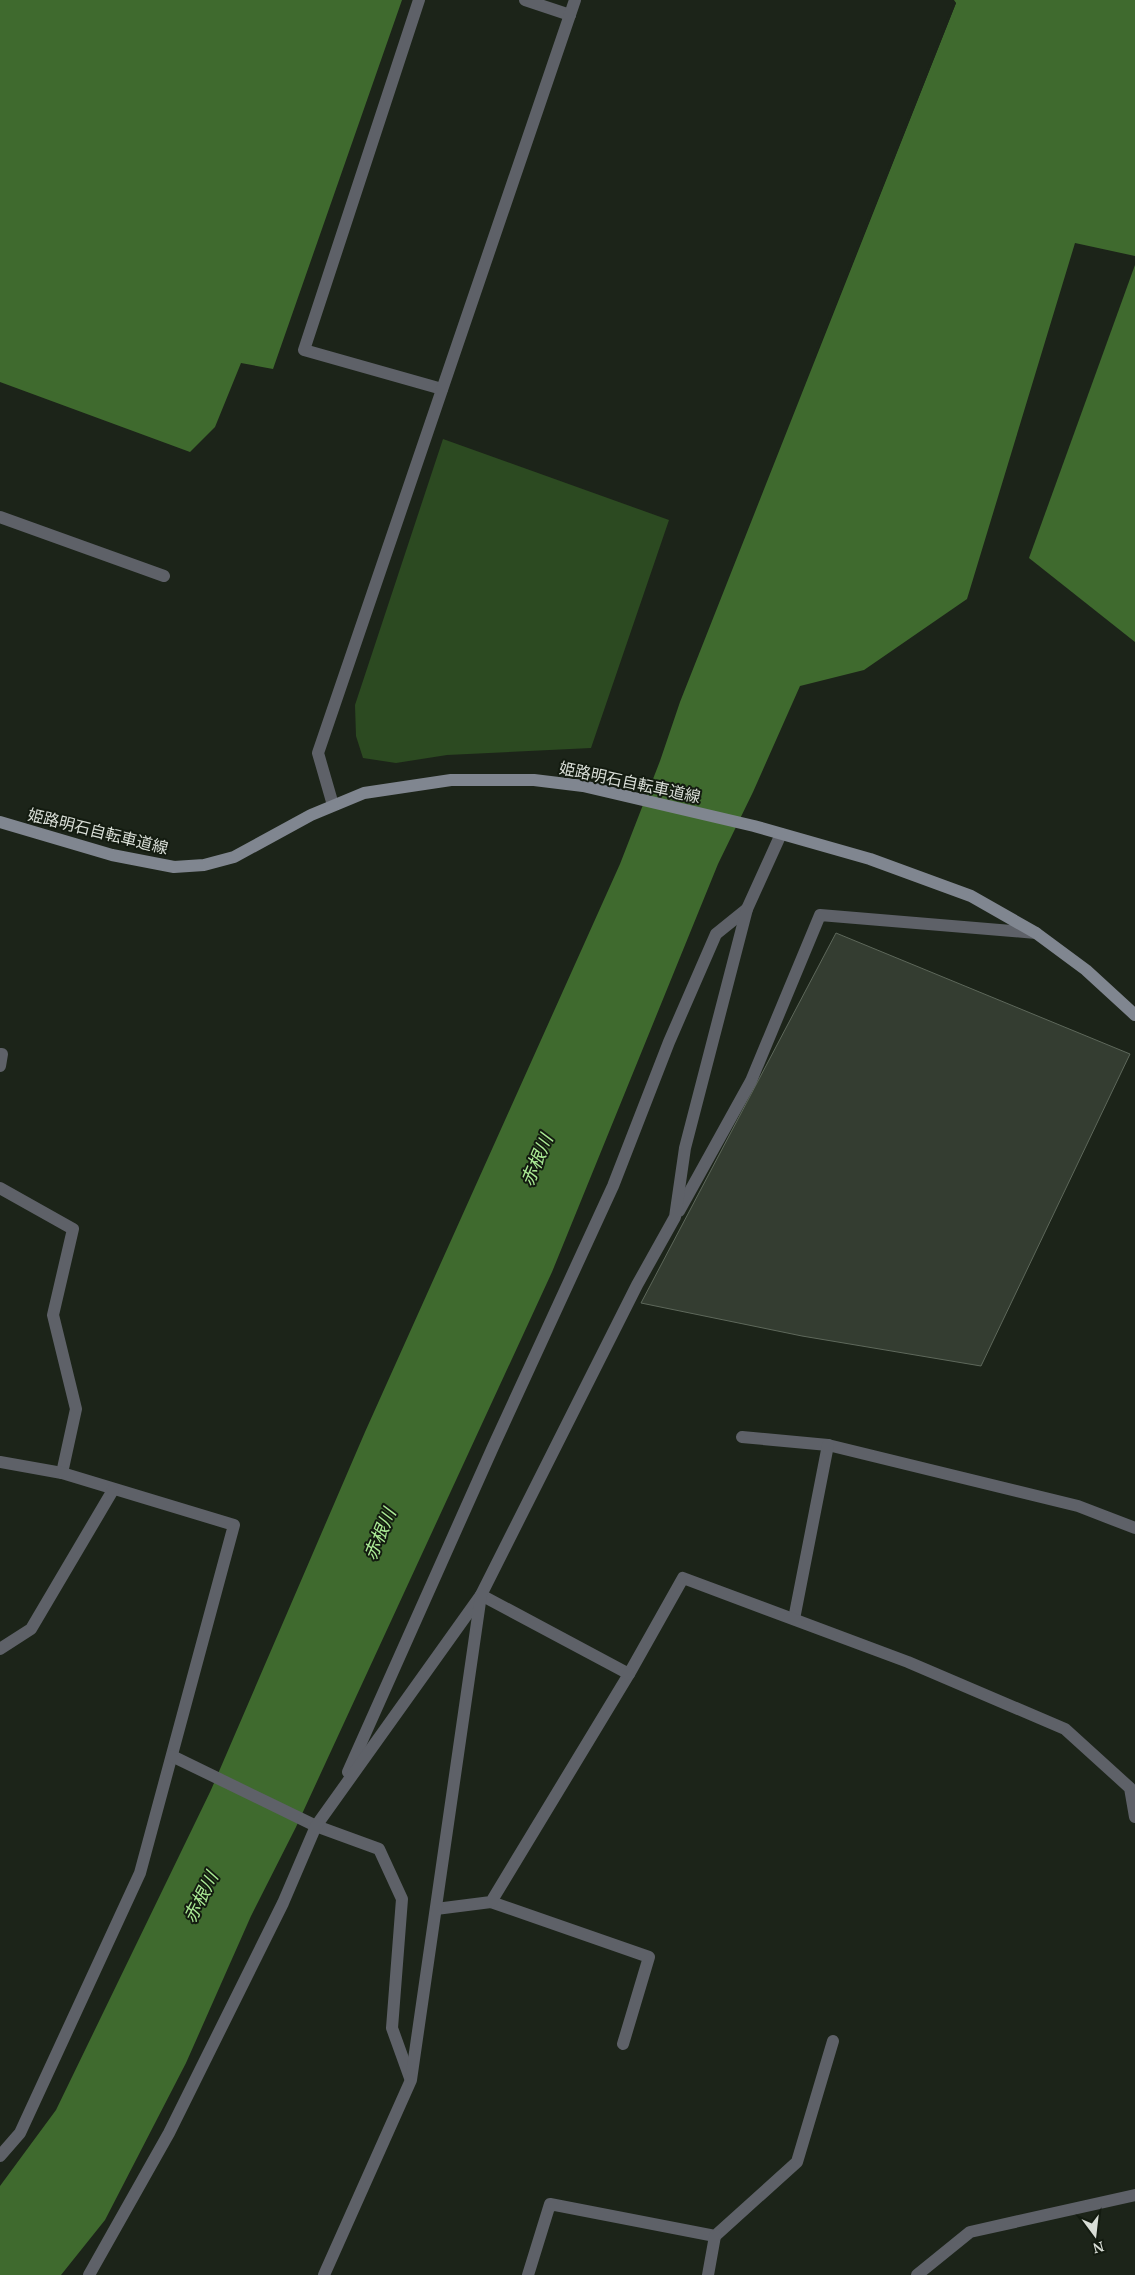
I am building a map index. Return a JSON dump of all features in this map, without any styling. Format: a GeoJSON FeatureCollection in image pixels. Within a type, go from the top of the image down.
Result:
{"type":"FeatureCollection","features":[{"type":"Feature","properties":{"kind":"main road","name":"姫路明石自転車道線"},"geometry":{"type":"LineString","coordinates":[[0,822],[112,855],[174,867],[197,866],[234,857],[294,824],[333,805],[364,793],[451,780],[534,780],[583,786],[754,826],[870,859],[971,896],[1036,933],[1086,970],[1135,1015]]}},
{"type":"Feature","properties":{"kind":"street"},"geometry":{"type":"LineString","coordinates":[[419,0],[304,350],[442,390]]}},
{"type":"Feature","properties":{"kind":"street"},"geometry":{"type":"LineString","coordinates":[[525,0],[570,14]]}},
{"type":"Feature","properties":{"kind":"street"},"geometry":{"type":"LineString","coordinates":[[333,805],[318,753],[575,0]]}},
{"type":"Feature","properties":{"kind":"street"},"geometry":{"type":"LineString","coordinates":[[0,516],[164,576]]}},
{"type":"Feature","properties":{"kind":"street"},"geometry":{"type":"LineString","coordinates":[[675,1217],[685,1148],[747,909],[780,834]]}},
{"type":"Feature","properties":{"kind":"street"},"geometry":{"type":"LineString","coordinates":[[336,1798],[493,1447],[614,1186],[669,1042],[716,934],[747,909]]}},
{"type":"Feature","properties":{"kind":"street"},"geometry":{"type":"LineString","coordinates":[[89,2275],[169,2133],[283,1903],[316,1826],[481,1595],[636,1285],[751,1081],[820,915],[1036,933]]}},
{"type":"Feature","properties":{"kind":"street"},"geometry":{"type":"LineString","coordinates":[[0,1054],[2,1054],[0,1066]]}},
{"type":"Feature","properties":{"kind":"street"},"geometry":{"type":"LineString","coordinates":[[0,1188],[73,1230],[52,1315],[76,1409],[62,1473]]}},
{"type":"Feature","properties":{"kind":"street"},"geometry":{"type":"LineString","coordinates":[[742,1438],[828,1444],[1078,1506],[1135,1528]]}},
{"type":"Feature","properties":{"kind":"street"},"geometry":{"type":"LineString","coordinates":[[794,1619],[828,1444]]}},
{"type":"Feature","properties":{"kind":"street"},"geometry":{"type":"LineString","coordinates":[[0,1462],[62,1473],[113,1490],[234,1525],[140,1873],[20,2133],[0,2156]]}},
{"type":"Feature","properties":{"kind":"street"},"geometry":{"type":"LineString","coordinates":[[0,1649],[31,1629],[113,1490]]}},
{"type":"Feature","properties":{"kind":"street"},"geometry":{"type":"LineString","coordinates":[[491,1902],[629,1674],[683,1578],[908,1662],[1065,1729],[1130,1788],[1135,1817]]}},
{"type":"Feature","properties":{"kind":"street"},"geometry":{"type":"LineString","coordinates":[[481,1595],[629,1674]]}},
{"type":"Feature","properties":{"kind":"street"},"geometry":{"type":"LineString","coordinates":[[324,2275],[411,2080],[481,1595]]}},
{"type":"Feature","properties":{"kind":"street"},"geometry":{"type":"LineString","coordinates":[[172,1756],[316,1826],[379,1849],[402,1899],[392,2028],[411,2080]]}},
{"type":"Feature","properties":{"kind":"street"},"geometry":{"type":"LineString","coordinates":[[436,1910],[491,1902],[649,1957],[623,2044]]}},
{"type":"Feature","properties":{"kind":"street"},"geometry":{"type":"LineString","coordinates":[[708,2275],[715,2236],[798,2162],[833,2041]]}},
{"type":"Feature","properties":{"kind":"street"},"geometry":{"type":"LineString","coordinates":[[917,2275],[970,2232],[1135,2195]]}},
{"type":"Feature","properties":{"kind":"street"},"geometry":{"type":"LineString","coordinates":[[528,2275],[550,2204],[715,2236]]}},
{"type":"Feature","properties":{"kind":"shaded area"},"geometry":{"type":"Polygon","coordinates":[[[443,439],[669,520],[591,748],[447,755],[396,763],[363,758],[356,736],[355,705],[443,439]]]}},
{"type":"Feature","properties":{"kind":"water"},"geometry":{"type":"Polygon","coordinates":[[[0,0],[402,0],[273,369],[241,363],[215,427],[190,452],[0,382],[0,0]]]}},
{"type":"Feature","properties":{"kind":"water","name":"赤根川"},"geometry":{"type":"Polygon","coordinates":[[[954,0],[1135,0],[1135,256],[1075,243],[967,599],[864,670],[800,686],[753,792],[718,864],[552,1272],[296,1827],[251,1916],[186,2063],[105,2220],[61,2275],[0,2275],[0,2186],[56,2110],[211,1790],[365,1432],[620,864],[660,761],[680,702],[956,3],[954,0]]]}},
{"type":"Feature","properties":{"kind":"water"},"geometry":{"type":"Polygon","coordinates":[[[1135,265],[1135,642],[1029,558],[1135,265]]]}},
{"type":"Feature","properties":{"kind":"pier"},"geometry":{"type":"Polygon","coordinates":[[[952,0],[956,3],[815,358],[813,357],[953,3],[952,0]]]}},
{"type":"Feature","properties":{"kind":"building"},"geometry":{"type":"Polygon","coordinates":[[[836,933],[1130,1054],[981,1366],[802,1336],[641,1303],[836,933]]]}}]}
